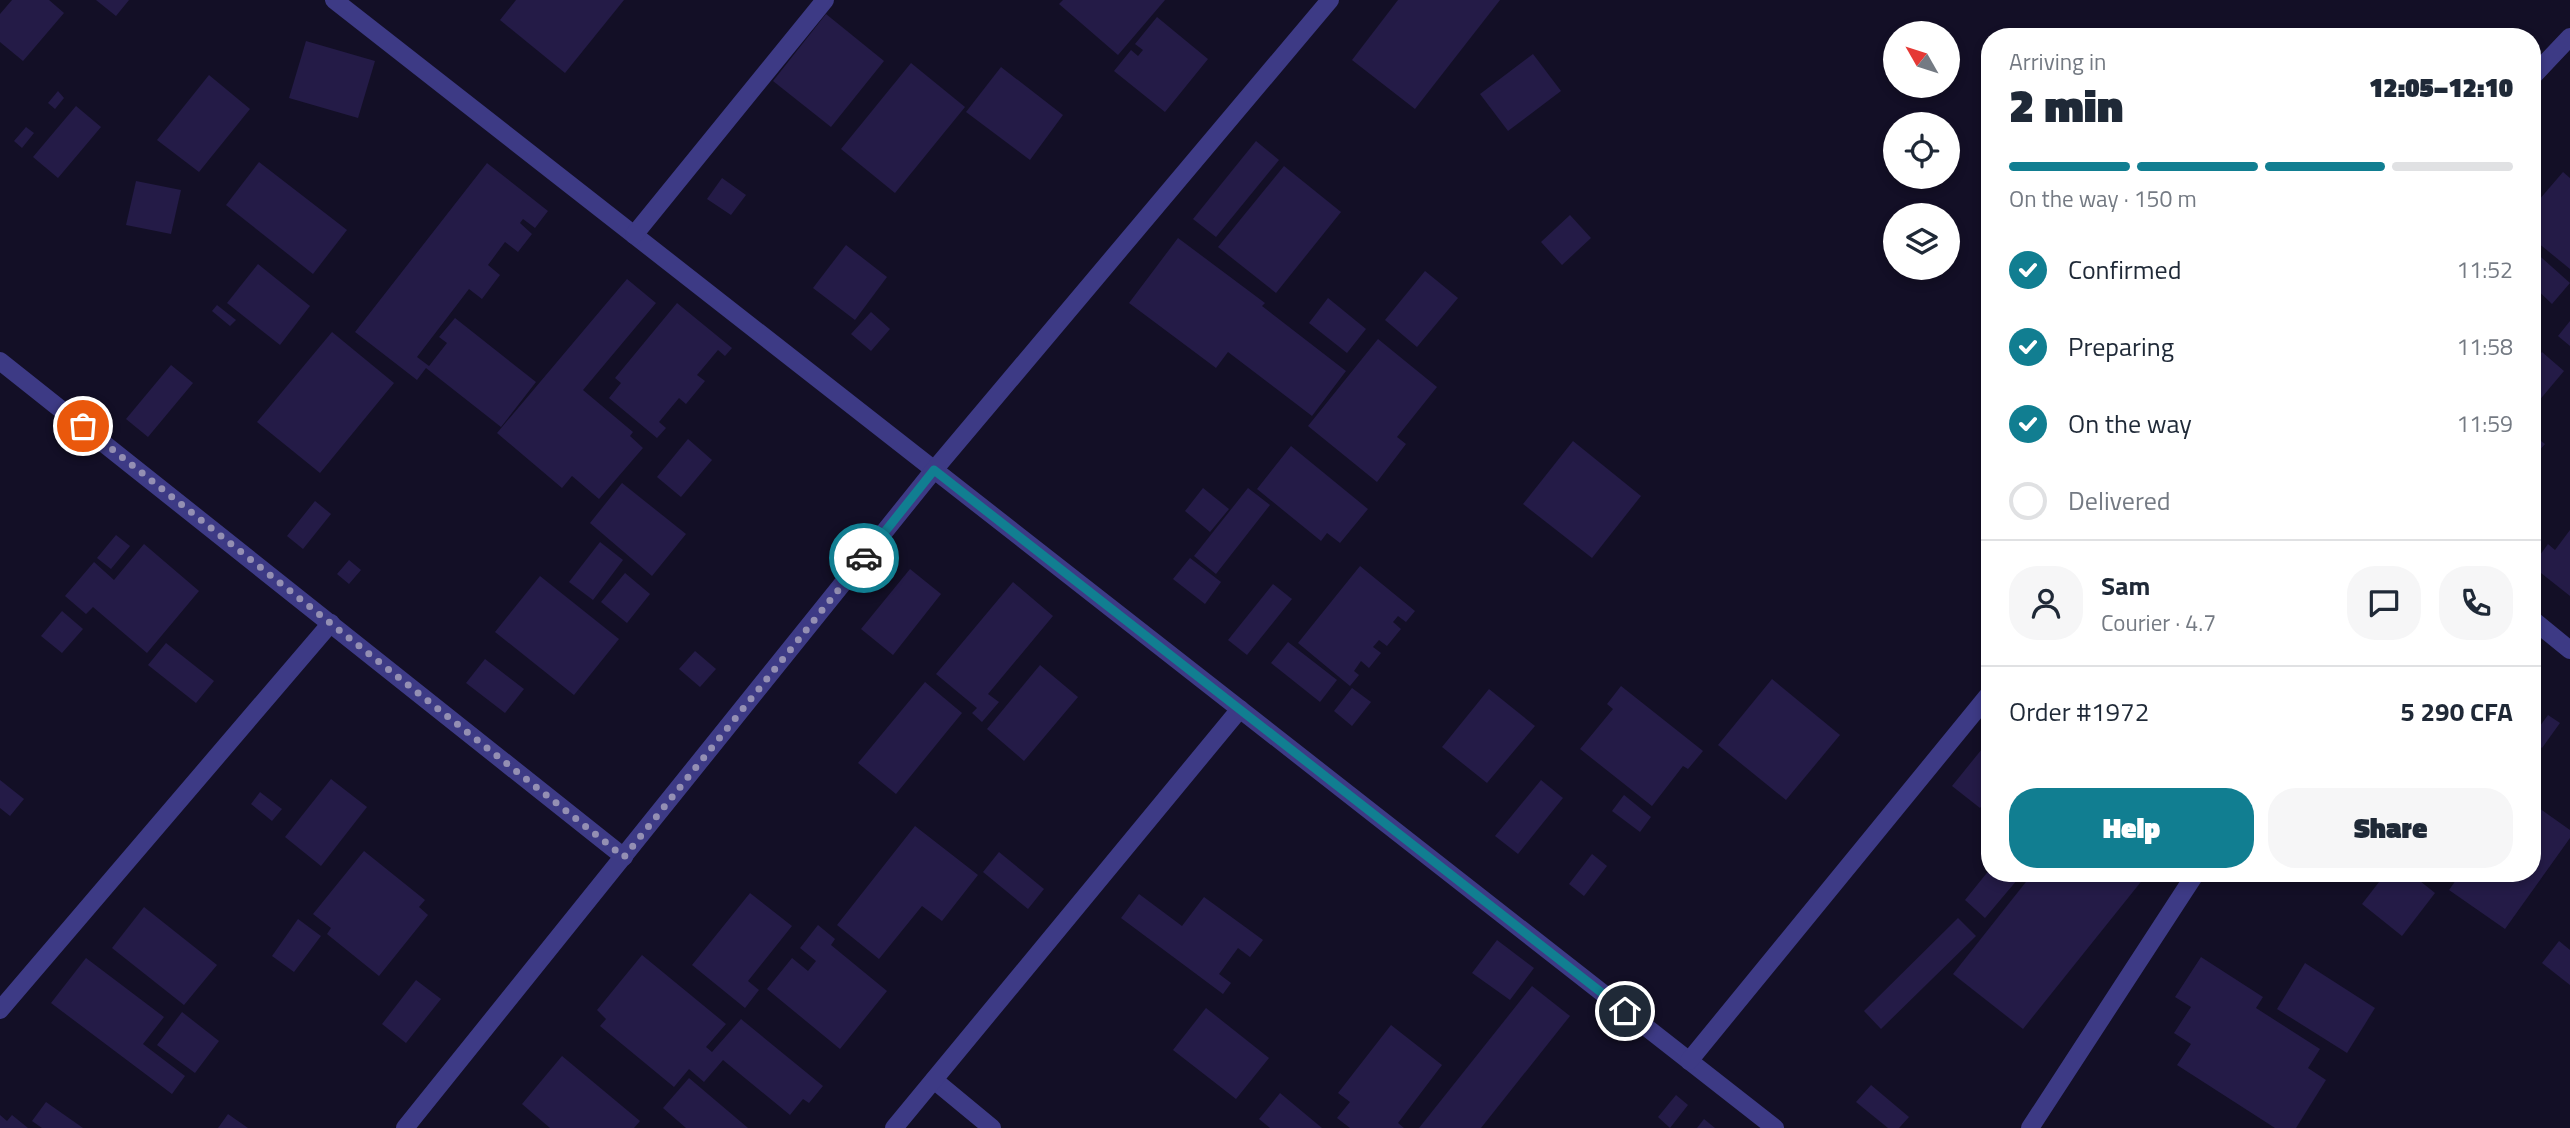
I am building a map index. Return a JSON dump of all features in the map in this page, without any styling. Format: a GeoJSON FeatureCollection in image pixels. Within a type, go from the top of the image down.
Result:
{"type":"FeatureCollection","features":[{"type":"Feature","properties":{"kind":"street"},"geometry":{"type":"LineString","coordinates":[[334,0],[1775,1128]]}},
{"type":"Feature","properties":{"kind":"street"},"geometry":{"type":"LineString","coordinates":[[634,235],[825,0]]}},
{"type":"Feature","properties":{"kind":"street"},"geometry":{"type":"LineString","coordinates":[[405,1128],[934,470],[1330,0]]}},
{"type":"Feature","properties":{"kind":"street"},"geometry":{"type":"LineString","coordinates":[[2541,68],[2570,37]]}},
{"type":"Feature","properties":{"kind":"street"},"geometry":{"type":"LineString","coordinates":[[0,361],[624,857]]}},
{"type":"Feature","properties":{"kind":"street"},"geometry":{"type":"LineString","coordinates":[[0,1010],[331,623]]}},
{"type":"Feature","properties":{"kind":"street"},"geometry":{"type":"LineString","coordinates":[[2541,626],[2570,650]]}},
{"type":"Feature","properties":{"kind":"street"},"geometry":{"type":"LineString","coordinates":[[1689,1061],[1981,704]]}},
{"type":"Feature","properties":{"kind":"street"},"geometry":{"type":"LineString","coordinates":[[894,1128],[1240,709]]}},
{"type":"Feature","properties":{"kind":"street"},"geometry":{"type":"LineString","coordinates":[[2030,1128],[2190,882]]}},
{"type":"Feature","properties":{"kind":"street"},"geometry":{"type":"LineString","coordinates":[[934,1080],[992,1128]]}},
{"type":"Feature","properties":{"kind":"building"},"geometry":{"type":"Polygon","coordinates":[[[12,0],[49,0],[64,13],[23,61],[0,42],[0,14],[12,0]]]}},
{"type":"Feature","properties":{"kind":"building"},"geometry":{"type":"Polygon","coordinates":[[[96,0],[129,0],[116,16],[96,0]]]}},
{"type":"Feature","properties":{"kind":"building"},"geometry":{"type":"Polygon","coordinates":[[[516,0],[624,0],[565,73],[500,20],[516,0]]]}},
{"type":"Feature","properties":{"kind":"building"},"geometry":{"type":"Polygon","coordinates":[[[1063,0],[1165,0],[1118,55],[1059,4],[1063,0]]]}},
{"type":"Feature","properties":{"kind":"building"},"geometry":{"type":"Polygon","coordinates":[[[1398,0],[1500,0],[1415,109],[1352,60],[1398,0]]]}},
{"type":"Feature","properties":{"kind":"building"},"geometry":{"type":"Polygon","coordinates":[[[826,14],[884,61],[831,127],[773,81],[826,14]]]}},
{"type":"Feature","properties":{"kind":"building"},"geometry":{"type":"Polygon","coordinates":[[[1157,17],[1208,59],[1165,112],[1114,71],[1131,50],[1138,56],[1143,50],[1135,44],[1157,17]]]}},
{"type":"Feature","properties":{"kind":"building"},"geometry":{"type":"Polygon","coordinates":[[[306,41],[375,61],[358,118],[289,98],[306,41]]]}},
{"type":"Feature","properties":{"kind":"building"},"geometry":{"type":"Polygon","coordinates":[[[1533,54],[1561,91],[1508,131],[1480,94],[1533,54]]]}},
{"type":"Feature","properties":{"kind":"building"},"geometry":{"type":"Polygon","coordinates":[[[911,63],[965,107],[895,193],[841,149],[911,63]]]}},
{"type":"Feature","properties":{"kind":"building"},"geometry":{"type":"Polygon","coordinates":[[[1001,67],[1063,115],[1030,160],[966,112],[1001,67]]]}},
{"type":"Feature","properties":{"kind":"building"},"geometry":{"type":"Polygon","coordinates":[[[209,75],[250,109],[199,172],[157,140],[209,75]]]}},
{"type":"Feature","properties":{"kind":"building"},"geometry":{"type":"Polygon","coordinates":[[[58,91],[64,98],[55,109],[48,103],[58,91]]]}},
{"type":"Feature","properties":{"kind":"building"},"geometry":{"type":"Polygon","coordinates":[[[76,106],[101,127],[58,178],[33,157],[76,106]]]}},
{"type":"Feature","properties":{"kind":"building"},"geometry":{"type":"Polygon","coordinates":[[[26,127],[34,133],[22,148],[14,141],[26,127]]]}},
{"type":"Feature","properties":{"kind":"building"},"geometry":{"type":"Polygon","coordinates":[[[1256,141],[1279,160],[1216,237],[1193,219],[1256,141]]]}},
{"type":"Feature","properties":{"kind":"building"},"geometry":{"type":"Polygon","coordinates":[[[259,162],[347,230],[313,274],[226,205],[259,162]]]}},
{"type":"Feature","properties":{"kind":"building"},"geometry":{"type":"Polygon","coordinates":[[[487,163],[548,211],[535,228],[523,219],[520,223],[532,234],[518,252],[505,242],[488,265],[500,275],[482,299],[469,289],[417,357],[429,366],[447,343],[439,337],[455,318],[536,382],[501,427],[426,368],[417,380],[355,332],[487,163]]]}},
{"type":"Feature","properties":{"kind":"building"},"geometry":{"type":"Polygon","coordinates":[[[1284,166],[1341,212],[1276,293],[1218,247],[1284,166]]]}},
{"type":"Feature","properties":{"kind":"building"},"geometry":{"type":"Polygon","coordinates":[[[2563,172],[2570,178],[2570,269],[2541,245],[2541,198],[2563,172]]]}},
{"type":"Feature","properties":{"kind":"building"},"geometry":{"type":"Polygon","coordinates":[[[722,178],[746,195],[731,215],[707,199],[722,178]]]}},
{"type":"Feature","properties":{"kind":"building"},"geometry":{"type":"Polygon","coordinates":[[[136,181],[181,190],[171,234],[126,225],[136,181]]]}},
{"type":"Feature","properties":{"kind":"building"},"geometry":{"type":"Polygon","coordinates":[[[1570,215],[1591,238],[1562,265],[1541,242],[1570,215]]]}},
{"type":"Feature","properties":{"kind":"building"},"geometry":{"type":"Polygon","coordinates":[[[1178,238],[1265,303],[1262,306],[1346,371],[1312,416],[1228,352],[1216,368],[1129,303],[1178,238]]]}},
{"type":"Feature","properties":{"kind":"building"},"geometry":{"type":"Polygon","coordinates":[[[846,245],[887,277],[855,320],[813,288],[846,245]]]}},
{"type":"Feature","properties":{"kind":"building"},"geometry":{"type":"Polygon","coordinates":[[[2541,257],[2570,283],[2552,304],[2541,294],[2541,257]]]}},
{"type":"Feature","properties":{"kind":"building"},"geometry":{"type":"Polygon","coordinates":[[[258,264],[310,306],[280,345],[227,303],[258,264]]]}},
{"type":"Feature","properties":{"kind":"building"},"geometry":{"type":"Polygon","coordinates":[[[1425,271],[1458,298],[1417,347],[1385,320],[1425,271]]]}},
{"type":"Feature","properties":{"kind":"building"},"geometry":{"type":"Polygon","coordinates":[[[627,279],[656,303],[583,390],[633,432],[630,436],[643,448],[599,499],[572,476],[562,488],[497,433],[627,279]]]}},
{"type":"Feature","properties":{"kind":"building"},"geometry":{"type":"Polygon","coordinates":[[[1328,298],[1366,329],[1347,353],[1309,323],[1328,298]]]}},
{"type":"Feature","properties":{"kind":"building"},"geometry":{"type":"Polygon","coordinates":[[[677,303],[732,348],[725,356],[718,350],[697,375],[705,381],[686,404],[679,398],[659,422],[666,428],[657,438],[609,398],[621,383],[615,378],[677,303]]]}},
{"type":"Feature","properties":{"kind":"building"},"geometry":{"type":"Polygon","coordinates":[[[217,305],[236,320],[230,326],[212,311],[217,305]]]}},
{"type":"Feature","properties":{"kind":"building"},"geometry":{"type":"Polygon","coordinates":[[[871,312],[890,329],[871,351],[851,334],[871,312]]]}},
{"type":"Feature","properties":{"kind":"building"},"geometry":{"type":"Polygon","coordinates":[[[2570,321],[2570,346],[2558,336],[2570,321]]]}},
{"type":"Feature","properties":{"kind":"building"},"geometry":{"type":"Polygon","coordinates":[[[332,332],[394,383],[320,473],[257,422],[332,332]]]}},
{"type":"Feature","properties":{"kind":"building"},"geometry":{"type":"Polygon","coordinates":[[[1378,339],[1437,387],[1397,437],[1406,444],[1377,482],[1308,426],[1378,339]]]}},
{"type":"Feature","properties":{"kind":"building"},"geometry":{"type":"Polygon","coordinates":[[[2541,353],[2564,371],[2541,398],[2541,353]]]}},
{"type":"Feature","properties":{"kind":"building"},"geometry":{"type":"Polygon","coordinates":[[[171,365],[193,383],[148,437],[126,419],[171,365]]]}},
{"type":"Feature","properties":{"kind":"building"},"geometry":{"type":"Polygon","coordinates":[[[688,439],[712,460],[681,497],[657,477],[688,439]]]}},
{"type":"Feature","properties":{"kind":"building"},"geometry":{"type":"Polygon","coordinates":[[[1573,441],[1641,496],[1592,558],[1523,504],[1573,441]]]}},
{"type":"Feature","properties":{"kind":"building"},"geometry":{"type":"Polygon","coordinates":[[[1291,446],[1368,509],[1340,543],[1327,533],[1321,541],[1257,489],[1291,446]]]}},
{"type":"Feature","properties":{"kind":"building"},"geometry":{"type":"Polygon","coordinates":[[[622,483],[686,534],[652,576],[590,523],[622,483]]]}},
{"type":"Feature","properties":{"kind":"building"},"geometry":{"type":"Polygon","coordinates":[[[1203,488],[1229,509],[1210,532],[1185,511],[1203,488]]]}},
{"type":"Feature","properties":{"kind":"building"},"geometry":{"type":"Polygon","coordinates":[[[1248,488],[1270,505],[1216,574],[1194,556],[1248,488]]]}},
{"type":"Feature","properties":{"kind":"building"},"geometry":{"type":"Polygon","coordinates":[[[315,501],[331,514],[303,549],[287,536],[315,501]]]}},
{"type":"Feature","properties":{"kind":"building"},"geometry":{"type":"Polygon","coordinates":[[[2570,530],[2570,596],[2541,573],[2541,554],[2548,544],[2555,550],[2570,530]]]}},
{"type":"Feature","properties":{"kind":"building"},"geometry":{"type":"Polygon","coordinates":[[[116,535],[130,546],[111,569],[97,558],[116,535]]]}},
{"type":"Feature","properties":{"kind":"building"},"geometry":{"type":"Polygon","coordinates":[[[600,542],[623,560],[593,600],[569,582],[600,542]]]}},
{"type":"Feature","properties":{"kind":"building"},"geometry":{"type":"Polygon","coordinates":[[[144,544],[199,591],[147,653],[93,607],[86,614],[65,596],[94,562],[114,580],[144,544]]]}},
{"type":"Feature","properties":{"kind":"building"},"geometry":{"type":"Polygon","coordinates":[[[1190,558],[1221,582],[1205,604],[1173,579],[1190,558]]]}},
{"type":"Feature","properties":{"kind":"building"},"geometry":{"type":"Polygon","coordinates":[[[349,560],[361,570],[349,584],[337,574],[349,560]]]}},
{"type":"Feature","properties":{"kind":"building"},"geometry":{"type":"Polygon","coordinates":[[[1360,566],[1415,611],[1406,622],[1398,616],[1393,622],[1401,629],[1387,646],[1379,640],[1373,647],[1381,653],[1369,668],[1361,661],[1354,671],[1359,675],[1350,686],[1298,643],[1360,566]]]}},
{"type":"Feature","properties":{"kind":"building"},"geometry":{"type":"Polygon","coordinates":[[[910,569],[941,594],[893,655],[861,629],[910,569]]]}},
{"type":"Feature","properties":{"kind":"building"},"geometry":{"type":"Polygon","coordinates":[[[625,573],[650,594],[627,623],[601,602],[625,573]]]}},
{"type":"Feature","properties":{"kind":"building"},"geometry":{"type":"Polygon","coordinates":[[[540,576],[619,639],[574,695],[495,632],[540,576]]]}},
{"type":"Feature","properties":{"kind":"building"},"geometry":{"type":"Polygon","coordinates":[[[1013,582],[1053,616],[988,694],[999,702],[982,722],[972,713],[977,708],[936,674],[1013,582]]]}},
{"type":"Feature","properties":{"kind":"building"},"geometry":{"type":"Polygon","coordinates":[[[1273,584],[1292,599],[1247,655],[1228,640],[1273,584]]]}},
{"type":"Feature","properties":{"kind":"building"},"geometry":{"type":"Polygon","coordinates":[[[62,611],[83,629],[62,653],[41,636],[62,611]]]}},
{"type":"Feature","properties":{"kind":"building"},"geometry":{"type":"Polygon","coordinates":[[[1288,642],[1337,680],[1320,702],[1271,663],[1288,642]]]}},
{"type":"Feature","properties":{"kind":"building"},"geometry":{"type":"Polygon","coordinates":[[[166,643],[214,681],[196,703],[148,665],[166,643]]]}},
{"type":"Feature","properties":{"kind":"building"},"geometry":{"type":"Polygon","coordinates":[[[695,651],[716,669],[700,687],[679,669],[695,651]]]}},
{"type":"Feature","properties":{"kind":"building"},"geometry":{"type":"Polygon","coordinates":[[[485,659],[524,689],[505,713],[466,683],[485,659]]]}},
{"type":"Feature","properties":{"kind":"building"},"geometry":{"type":"Polygon","coordinates":[[[1040,665],[1078,697],[1024,761],[987,729],[1040,665]]]}},
{"type":"Feature","properties":{"kind":"building"},"geometry":{"type":"Polygon","coordinates":[[[1772,679],[1840,735],[1786,800],[1718,745],[1772,679]]]}},
{"type":"Feature","properties":{"kind":"building"},"geometry":{"type":"Polygon","coordinates":[[[925,682],[962,713],[896,794],[858,763],[925,682]]]}},
{"type":"Feature","properties":{"kind":"building"},"geometry":{"type":"Polygon","coordinates":[[[1621,686],[1703,751],[1688,769],[1683,766],[1652,806],[1580,749],[1613,709],[1607,704],[1621,686]]]}},
{"type":"Feature","properties":{"kind":"building"},"geometry":{"type":"Polygon","coordinates":[[[1352,688],[1371,702],[1352,726],[1334,711],[1352,688]]]}},
{"type":"Feature","properties":{"kind":"building"},"geometry":{"type":"Polygon","coordinates":[[[1489,689],[1535,726],[1487,783],[1442,747],[1489,689]]]}},
{"type":"Feature","properties":{"kind":"building"},"geometry":{"type":"Polygon","coordinates":[[[2548,715],[2560,723],[2542,748],[2541,747],[2541,725],[2548,715]]]}},
{"type":"Feature","properties":{"kind":"building"},"geometry":{"type":"Polygon","coordinates":[[[1981,750],[1981,807],[1952,786],[1981,750]]]}},
{"type":"Feature","properties":{"kind":"building"},"geometry":{"type":"Polygon","coordinates":[[[331,779],[367,807],[321,866],[285,837],[331,779]]]}},
{"type":"Feature","properties":{"kind":"building"},"geometry":{"type":"Polygon","coordinates":[[[0,780],[24,799],[10,816],[0,808],[0,780]]]}},
{"type":"Feature","properties":{"kind":"building"},"geometry":{"type":"Polygon","coordinates":[[[1541,780],[1563,798],[1518,854],[1495,836],[1541,780]]]}},
{"type":"Feature","properties":{"kind":"building"},"geometry":{"type":"Polygon","coordinates":[[[260,792],[282,809],[272,821],[251,804],[260,792]]]}},
{"type":"Feature","properties":{"kind":"building"},"geometry":{"type":"Polygon","coordinates":[[[1624,795],[1651,817],[1640,832],[1612,811],[1624,795]]]}},
{"type":"Feature","properties":{"kind":"building"},"geometry":{"type":"Polygon","coordinates":[[[2541,809],[2570,830],[2570,838],[2541,879],[2541,809]]]}},
{"type":"Feature","properties":{"kind":"building"},"geometry":{"type":"Polygon","coordinates":[[[915,826],[978,875],[942,921],[922,906],[879,959],[837,925],[915,826]]]}},
{"type":"Feature","properties":{"kind":"building"},"geometry":{"type":"Polygon","coordinates":[[[364,851],[425,900],[419,907],[428,915],[379,976],[327,934],[331,928],[313,914],[364,851]]]}},
{"type":"Feature","properties":{"kind":"building"},"geometry":{"type":"Polygon","coordinates":[[[999,852],[1044,889],[1028,909],[983,872],[999,852]]]}},
{"type":"Feature","properties":{"kind":"building"},"geometry":{"type":"Polygon","coordinates":[[[1592,854],[1607,866],[1584,896],[1569,884],[1592,854]]]}},
{"type":"Feature","properties":{"kind":"building"},"geometry":{"type":"Polygon","coordinates":[[[1981,880],[2015,882],[1985,918],[1965,900],[1981,880]]]}},
{"type":"Feature","properties":{"kind":"building"},"geometry":{"type":"Polygon","coordinates":[[[2026,882],[2141,882],[2023,1029],[1953,974],[2026,882]]]}},
{"type":"Feature","properties":{"kind":"building"},"geometry":{"type":"Polygon","coordinates":[[[2379,882],[2421,882],[2435,893],[2402,936],[2362,904],[2379,882]]]}},
{"type":"Feature","properties":{"kind":"building"},"geometry":{"type":"Polygon","coordinates":[[[2455,882],[2539,882],[2505,929],[2449,890],[2455,882]]]}},
{"type":"Feature","properties":{"kind":"building"},"geometry":{"type":"Polygon","coordinates":[[[750,893],[792,926],[748,981],[759,990],[745,1008],[692,965],[750,893]]]}},
{"type":"Feature","properties":{"kind":"building"},"geometry":{"type":"Polygon","coordinates":[[[1139,894],[1182,926],[1204,897],[1263,940],[1250,957],[1238,948],[1219,974],[1231,983],[1223,994],[1121,918],[1139,894]]]}},
{"type":"Feature","properties":{"kind":"building"},"geometry":{"type":"Polygon","coordinates":[[[144,907],[217,965],[184,1005],[112,948],[144,907]]]}},
{"type":"Feature","properties":{"kind":"building"},"geometry":{"type":"Polygon","coordinates":[[[1958,918],[1976,936],[1881,1029],[1864,1011],[1958,918]]]}},
{"type":"Feature","properties":{"kind":"building"},"geometry":{"type":"Polygon","coordinates":[[[298,919],[321,936],[294,972],[272,956],[298,919]]]}},
{"type":"Feature","properties":{"kind":"building"},"geometry":{"type":"Polygon","coordinates":[[[818,925],[835,939],[831,945],[887,991],[840,1049],[767,989],[792,958],[808,971],[816,961],[800,948],[818,925]]]}},
{"type":"Feature","properties":{"kind":"building"},"geometry":{"type":"Polygon","coordinates":[[[1497,940],[1534,968],[1510,1000],[1472,973],[1497,940]]]}},
{"type":"Feature","properties":{"kind":"building"},"geometry":{"type":"Polygon","coordinates":[[[2559,941],[2570,950],[2570,985],[2542,963],[2559,941]]]}},
{"type":"Feature","properties":{"kind":"building"},"geometry":{"type":"Polygon","coordinates":[[[642,955],[726,1024],[706,1047],[712,1052],[741,1019],[823,1086],[809,1103],[803,1099],[790,1115],[723,1060],[704,1082],[689,1069],[674,1087],[600,1026],[606,1019],[597,1010],[642,955]]]}},
{"type":"Feature","properties":{"kind":"building"},"geometry":{"type":"Polygon","coordinates":[[[2201,957],[2263,997],[2256,1008],[2320,1049],[2308,1068],[2326,1080],[2296,1128],[2275,1128],[2177,1065],[2191,1044],[2174,1033],[2191,1007],[2175,997],[2201,957]]]}},
{"type":"Feature","properties":{"kind":"building"},"geometry":{"type":"Polygon","coordinates":[[[86,958],[164,1017],[143,1044],[185,1076],[172,1094],[51,1003],[86,958]]]}},
{"type":"Feature","properties":{"kind":"building"},"geometry":{"type":"Polygon","coordinates":[[[2305,963],[2375,1008],[2347,1053],[2277,1009],[2305,963]]]}},
{"type":"Feature","properties":{"kind":"building"},"geometry":{"type":"Polygon","coordinates":[[[416,980],[441,999],[406,1043],[382,1024],[416,980]]]}},
{"type":"Feature","properties":{"kind":"building"},"geometry":{"type":"Polygon","coordinates":[[[1532,986],[1570,1016],[1481,1128],[1419,1128],[1532,986]]]}},
{"type":"Feature","properties":{"kind":"building"},"geometry":{"type":"Polygon","coordinates":[[[1206,1008],[1269,1058],[1236,1099],[1173,1050],[1206,1008]]]}},
{"type":"Feature","properties":{"kind":"building"},"geometry":{"type":"Polygon","coordinates":[[[182,1012],[219,1041],[195,1073],[157,1045],[182,1012]]]}},
{"type":"Feature","properties":{"kind":"building"},"geometry":{"type":"Polygon","coordinates":[[[1391,1025],[1442,1065],[1398,1123],[1404,1128],[1350,1128],[1337,1118],[1350,1102],[1338,1093],[1391,1025]]]}},
{"type":"Feature","properties":{"kind":"building"},"geometry":{"type":"Polygon","coordinates":[[[562,1056],[640,1121],[634,1128],[550,1128],[522,1104],[562,1056]]]}},
{"type":"Feature","properties":{"kind":"building"},"geometry":{"type":"Polygon","coordinates":[[[689,1078],[748,1128],[686,1128],[663,1108],[689,1078]]]}},
{"type":"Feature","properties":{"kind":"building"},"geometry":{"type":"Polygon","coordinates":[[[1871,1085],[1909,1117],[1899,1128],[1888,1128],[1856,1102],[1871,1085]]]}},
{"type":"Feature","properties":{"kind":"building"},"geometry":{"type":"Polygon","coordinates":[[[1280,1093],[1322,1128],[1270,1128],[1259,1119],[1280,1093]]]}},
{"type":"Feature","properties":{"kind":"building"},"geometry":{"type":"Polygon","coordinates":[[[1676,1095],[1688,1105],[1670,1128],[1658,1117],[1676,1095]]]}},
{"type":"Feature","properties":{"kind":"building"},"geometry":{"type":"Polygon","coordinates":[[[46,1102],[83,1128],[42,1128],[32,1121],[46,1102]]]}},
{"type":"Feature","properties":{"kind":"building"},"geometry":{"type":"Polygon","coordinates":[[[228,1114],[248,1128],[218,1128],[228,1114]]]}},
{"type":"Feature","properties":{"kind":"building"},"geometry":{"type":"Polygon","coordinates":[[[0,1115],[7,1121],[12,1115],[28,1128],[0,1128],[0,1115]]]}},
{"type":"Feature","properties":{"kind":"building"},"geometry":{"type":"Polygon","coordinates":[[[1704,1119],[1715,1128],[1697,1128],[1704,1119]]]}},
{"type":"Feature","properties":{"kind":"way so far"},"geometry":{"type":"LineString","coordinates":[[83,426],[624,857],[864,558]]}},
{"type":"Feature","properties":{"kind":"route"},"geometry":{"type":"LineString","coordinates":[[864,558],[934,470],[1625,1011]]}}]}
